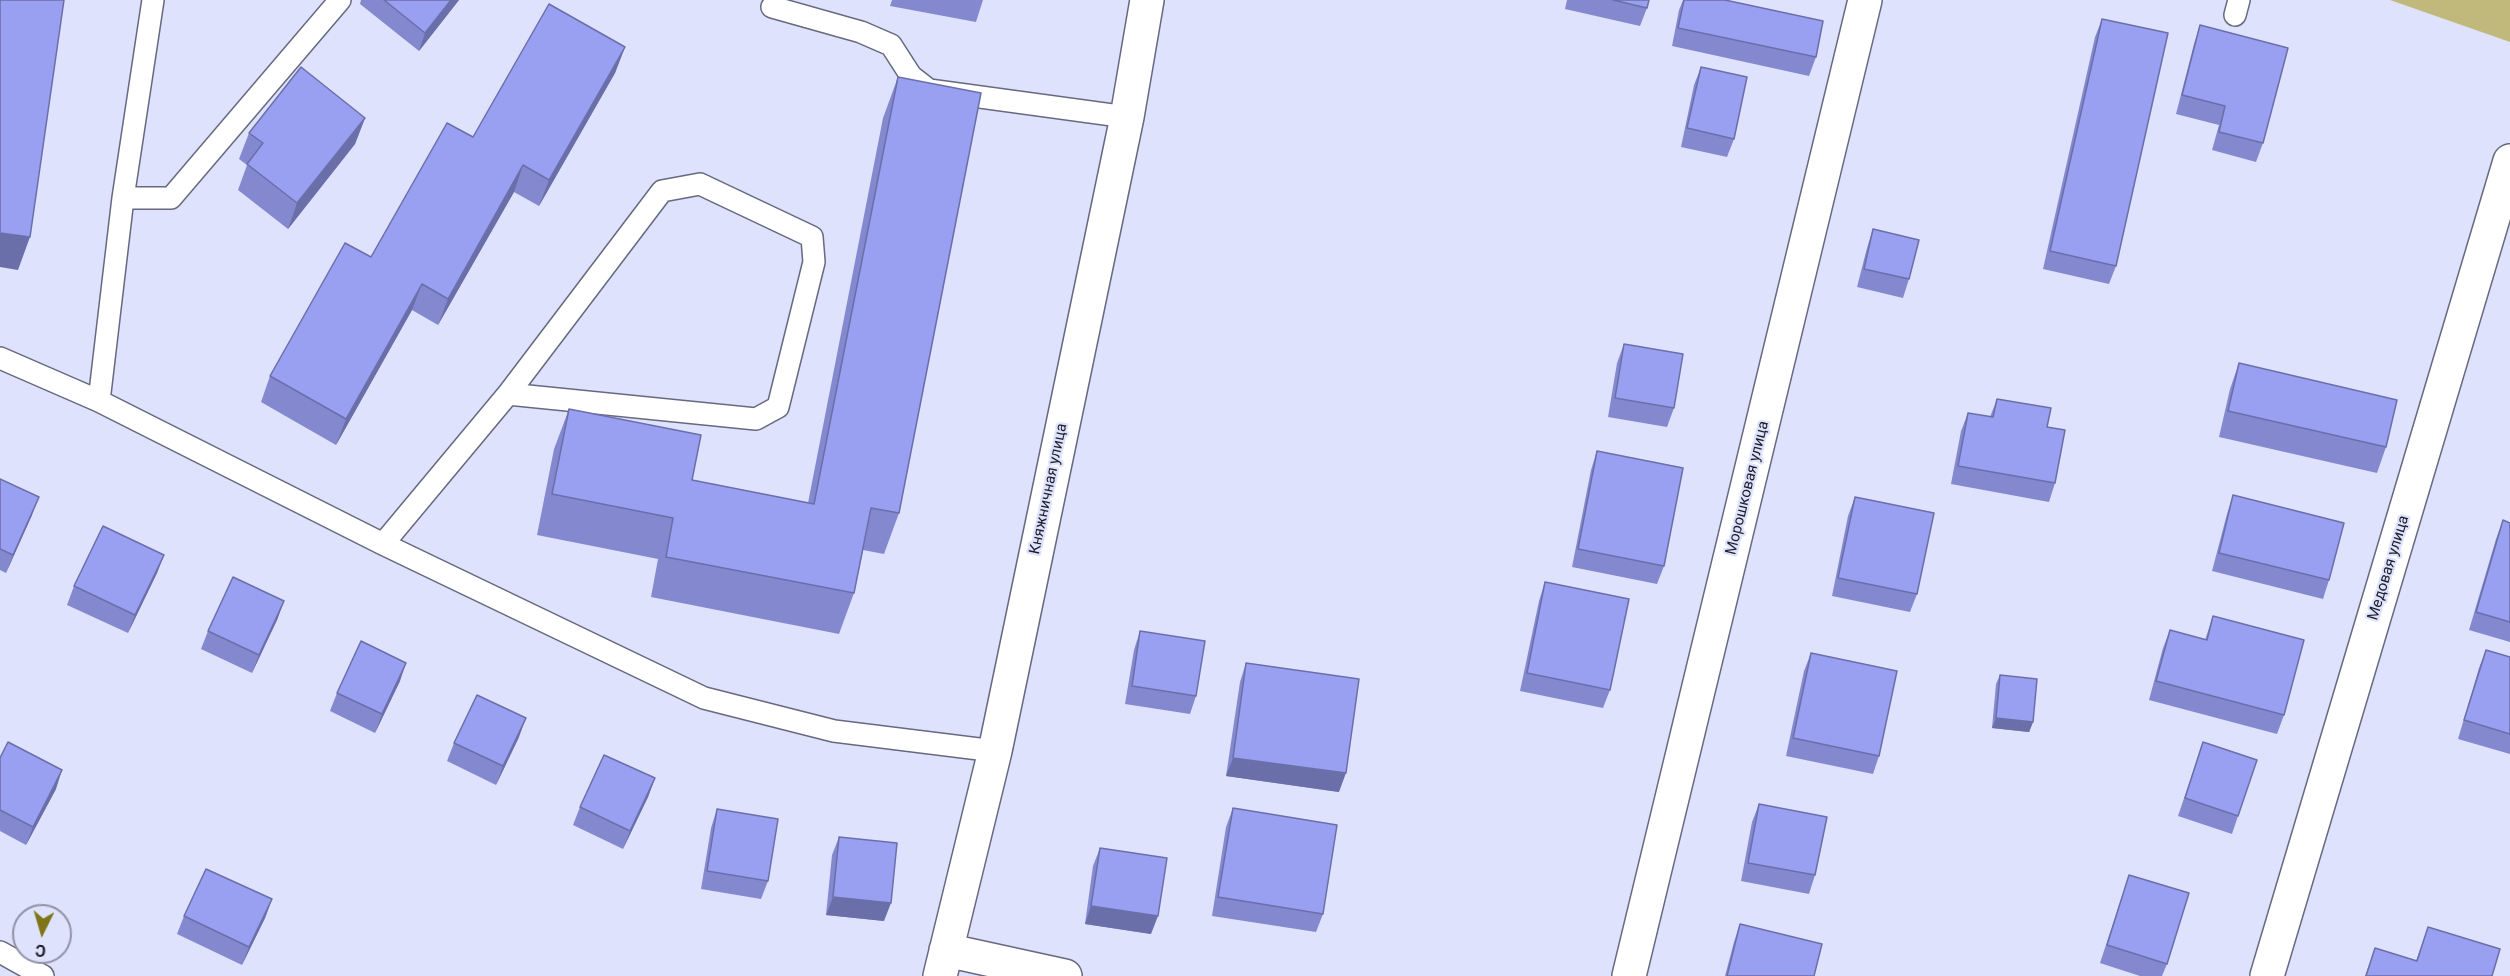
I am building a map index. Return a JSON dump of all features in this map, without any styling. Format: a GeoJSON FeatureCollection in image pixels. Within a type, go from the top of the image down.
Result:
{"type":"FeatureCollection","features":[{"type":"Feature","properties":{"kind":"street","name":"Княжничная улица"},"geometry":{"type":"LineString","coordinates":[[943,963],[995,751],[1127,117],[1147,0]]}},
{"type":"Feature","properties":{"kind":"street","name":"Морошковая улица"},"geometry":{"type":"LineString","coordinates":[[1629,976],[1865,0]]}},
{"type":"Feature","properties":{"kind":"street","name":"Медовая улица"},"geometry":{"type":"LineString","coordinates":[[2267,976],[2505,196],[2510,161]]}},
{"type":"Feature","properties":{"kind":"street"},"geometry":{"type":"LineString","coordinates":[[943,963],[1065,976]]}},
{"type":"Feature","properties":{"kind":"lane"},"geometry":{"type":"LineString","coordinates":[[99,402],[123,198],[153,0]]}},
{"type":"Feature","properties":{"kind":"lane"},"geometry":{"type":"LineString","coordinates":[[123,198],[171,198],[340,0]]}},
{"type":"Feature","properties":{"kind":"lane"},"geometry":{"type":"LineString","coordinates":[[772,7],[861,32],[891,45],[910,76],[929,90],[1127,117]]}},
{"type":"Feature","properties":{"kind":"lane"},"geometry":{"type":"LineString","coordinates":[[383,544],[508,394],[662,191],[700,184],[812,237],[814,262],[778,407],[756,419],[508,394]]}},
{"type":"Feature","properties":{"kind":"lane"},"geometry":{"type":"LineString","coordinates":[[0,358],[99,402],[383,544],[704,698],[834,731],[995,751]]}},
{"type":"Feature","properties":{"kind":"lane"},"geometry":{"type":"LineString","coordinates":[[0,952],[43,976]]}},
{"type":"Feature","properties":{"kind":"shaded area"},"geometry":{"type":"Polygon","coordinates":[[[2390,0],[2510,0],[2510,42],[2390,0]]]}},
{"type":"Feature","properties":{"kind":"building"},"geometry":{"type":"Polygon","coordinates":[[[0,0],[64,0],[30,237],[0,233],[0,0]]]}},
{"type":"Feature","properties":{"kind":"building"},"geometry":{"type":"Polygon","coordinates":[[[384,0],[451,0],[425,33],[384,0]]]}},
{"type":"Feature","properties":{"kind":"building"},"geometry":{"type":"Polygon","coordinates":[[[1613,0],[1649,0],[1647,8],[1613,0]]]}},
{"type":"Feature","properties":{"kind":"building"},"geometry":{"type":"Polygon","coordinates":[[[1684,0],[1725,0],[1823,21],[1816,57],[1678,28],[1684,0]]]}},
{"type":"Feature","properties":{"kind":"building"},"geometry":{"type":"Polygon","coordinates":[[[549,4],[625,47],[549,180],[523,165],[448,299],[422,284],[346,419],[270,376],[345,243],[371,257],[447,123],[473,137],[549,4]]]}},
{"type":"Feature","properties":{"kind":"building"},"geometry":{"type":"Polygon","coordinates":[[[2102,19],[2168,33],[2116,266],[2050,251],[2102,19]]]}},
{"type":"Feature","properties":{"kind":"building"},"geometry":{"type":"Polygon","coordinates":[[[2200,25],[2288,48],[2263,143],[2219,132],[2225,106],[2182,95],[2200,25]]]}},
{"type":"Feature","properties":{"kind":"building"},"geometry":{"type":"Polygon","coordinates":[[[301,67],[365,118],[297,203],[247,164],[263,143],[249,133],[301,67]]]}},
{"type":"Feature","properties":{"kind":"building"},"geometry":{"type":"Polygon","coordinates":[[[1701,67],[1747,77],[1734,139],[1687,128],[1701,67]]]}},
{"type":"Feature","properties":{"kind":"building"},"geometry":{"type":"Polygon","coordinates":[[[898,77],[981,93],[899,513],[871,508],[854,593],[666,557],[673,518],[552,494],[569,409],[701,435],[692,480],[814,504],[898,77]]]}},
{"type":"Feature","properties":{"kind":"building"},"geometry":{"type":"Polygon","coordinates":[[[1873,229],[1919,240],[1909,279],[1864,269],[1873,229]]]}},
{"type":"Feature","properties":{"kind":"building"},"geometry":{"type":"Polygon","coordinates":[[[1624,344],[1683,354],[1674,408],[1615,398],[1624,344]]]}},
{"type":"Feature","properties":{"kind":"building"},"geometry":{"type":"Polygon","coordinates":[[[2239,363],[2397,400],[2386,447],[2228,411],[2239,363]]]}},
{"type":"Feature","properties":{"kind":"building"},"geometry":{"type":"Polygon","coordinates":[[[1997,399],[2051,408],[2047,427],[2065,430],[2055,483],[1958,466],[1968,413],[1993,417],[1997,399]]]}},
{"type":"Feature","properties":{"kind":"building"},"geometry":{"type":"Polygon","coordinates":[[[1597,451],[1683,468],[1664,566],[1578,549],[1597,451]]]}},
{"type":"Feature","properties":{"kind":"building"},"geometry":{"type":"Polygon","coordinates":[[[0,479],[39,497],[13,555],[0,549],[0,479]]]}},
{"type":"Feature","properties":{"kind":"building"},"geometry":{"type":"Polygon","coordinates":[[[2233,495],[2344,523],[2329,580],[2219,553],[2233,495]]]}},
{"type":"Feature","properties":{"kind":"building"},"geometry":{"type":"Polygon","coordinates":[[[1855,497],[1934,513],[1917,594],[1838,578],[1855,497]]]}},
{"type":"Feature","properties":{"kind":"building"},"geometry":{"type":"Polygon","coordinates":[[[2503,520],[2510,523],[2510,622],[2476,612],[2503,520]]]}},
{"type":"Feature","properties":{"kind":"building"},"geometry":{"type":"Polygon","coordinates":[[[103,526],[164,555],[135,615],[74,586],[103,526]]]}},
{"type":"Feature","properties":{"kind":"building"},"geometry":{"type":"Polygon","coordinates":[[[233,577],[284,601],[259,655],[208,631],[233,577]]]}},
{"type":"Feature","properties":{"kind":"building"},"geometry":{"type":"Polygon","coordinates":[[[1545,582],[1629,599],[1610,690],[1527,673],[1545,582]]]}},
{"type":"Feature","properties":{"kind":"building"},"geometry":{"type":"Polygon","coordinates":[[[2213,616],[2304,640],[2284,715],[2156,681],[2170,630],[2207,640],[2213,616]]]}},
{"type":"Feature","properties":{"kind":"building"},"geometry":{"type":"Polygon","coordinates":[[[1140,631],[1205,641],[1196,696],[1132,686],[1140,631]]]}},
{"type":"Feature","properties":{"kind":"building"},"geometry":{"type":"Polygon","coordinates":[[[361,641],[406,663],[382,714],[337,693],[361,641]]]}},
{"type":"Feature","properties":{"kind":"building"},"geometry":{"type":"Polygon","coordinates":[[[2486,650],[2510,657],[2510,734],[2464,720],[2486,650]]]}},
{"type":"Feature","properties":{"kind":"building"},"geometry":{"type":"Polygon","coordinates":[[[1811,653],[1897,671],[1879,756],[1793,738],[1811,653]]]}},
{"type":"Feature","properties":{"kind":"building"},"geometry":{"type":"Polygon","coordinates":[[[1246,663],[1359,679],[1346,773],[1233,758],[1246,663]]]}},
{"type":"Feature","properties":{"kind":"building"},"geometry":{"type":"Polygon","coordinates":[[[2000,675],[2037,679],[2033,722],[1996,718],[2000,675]]]}},
{"type":"Feature","properties":{"kind":"building"},"geometry":{"type":"Polygon","coordinates":[[[477,695],[526,718],[503,766],[454,743],[477,695]]]}},
{"type":"Feature","properties":{"kind":"building"},"geometry":{"type":"Polygon","coordinates":[[[8,742],[62,770],[33,827],[0,810],[0,758],[8,742]]]}},
{"type":"Feature","properties":{"kind":"building"},"geometry":{"type":"Polygon","coordinates":[[[2203,742],[2257,760],[2238,816],[2185,798],[2203,742]]]}},
{"type":"Feature","properties":{"kind":"building"},"geometry":{"type":"Polygon","coordinates":[[[604,755],[655,778],[630,831],[580,807],[604,755]]]}},
{"type":"Feature","properties":{"kind":"building"},"geometry":{"type":"Polygon","coordinates":[[[1759,804],[1827,817],[1815,875],[1748,863],[1759,804]]]}},
{"type":"Feature","properties":{"kind":"building"},"geometry":{"type":"Polygon","coordinates":[[[1233,808],[1337,825],[1323,914],[1218,897],[1233,808]]]}},
{"type":"Feature","properties":{"kind":"building"},"geometry":{"type":"Polygon","coordinates":[[[717,809],[778,819],[768,881],[707,871],[717,809]]]}},
{"type":"Feature","properties":{"kind":"building"},"geometry":{"type":"Polygon","coordinates":[[[839,837],[897,843],[891,903],[833,897],[839,837]]]}},
{"type":"Feature","properties":{"kind":"building"},"geometry":{"type":"Polygon","coordinates":[[[1100,848],[1167,858],[1158,916],[1091,906],[1100,848]]]}},
{"type":"Feature","properties":{"kind":"building"},"geometry":{"type":"Polygon","coordinates":[[[206,869],[272,899],[249,947],[184,916],[206,869]]]}},
{"type":"Feature","properties":{"kind":"building"},"geometry":{"type":"Polygon","coordinates":[[[2129,875],[2189,893],[2167,964],[2107,945],[2129,875]]]}},
{"type":"Feature","properties":{"kind":"building"},"geometry":{"type":"Polygon","coordinates":[[[1740,924],[1822,944],[1814,976],[1727,976],[1740,924]]]}},
{"type":"Feature","properties":{"kind":"building"},"geometry":{"type":"Polygon","coordinates":[[[2428,927],[2500,949],[2492,976],[2366,976],[2375,948],[2417,961],[2428,927]]]}}]}
